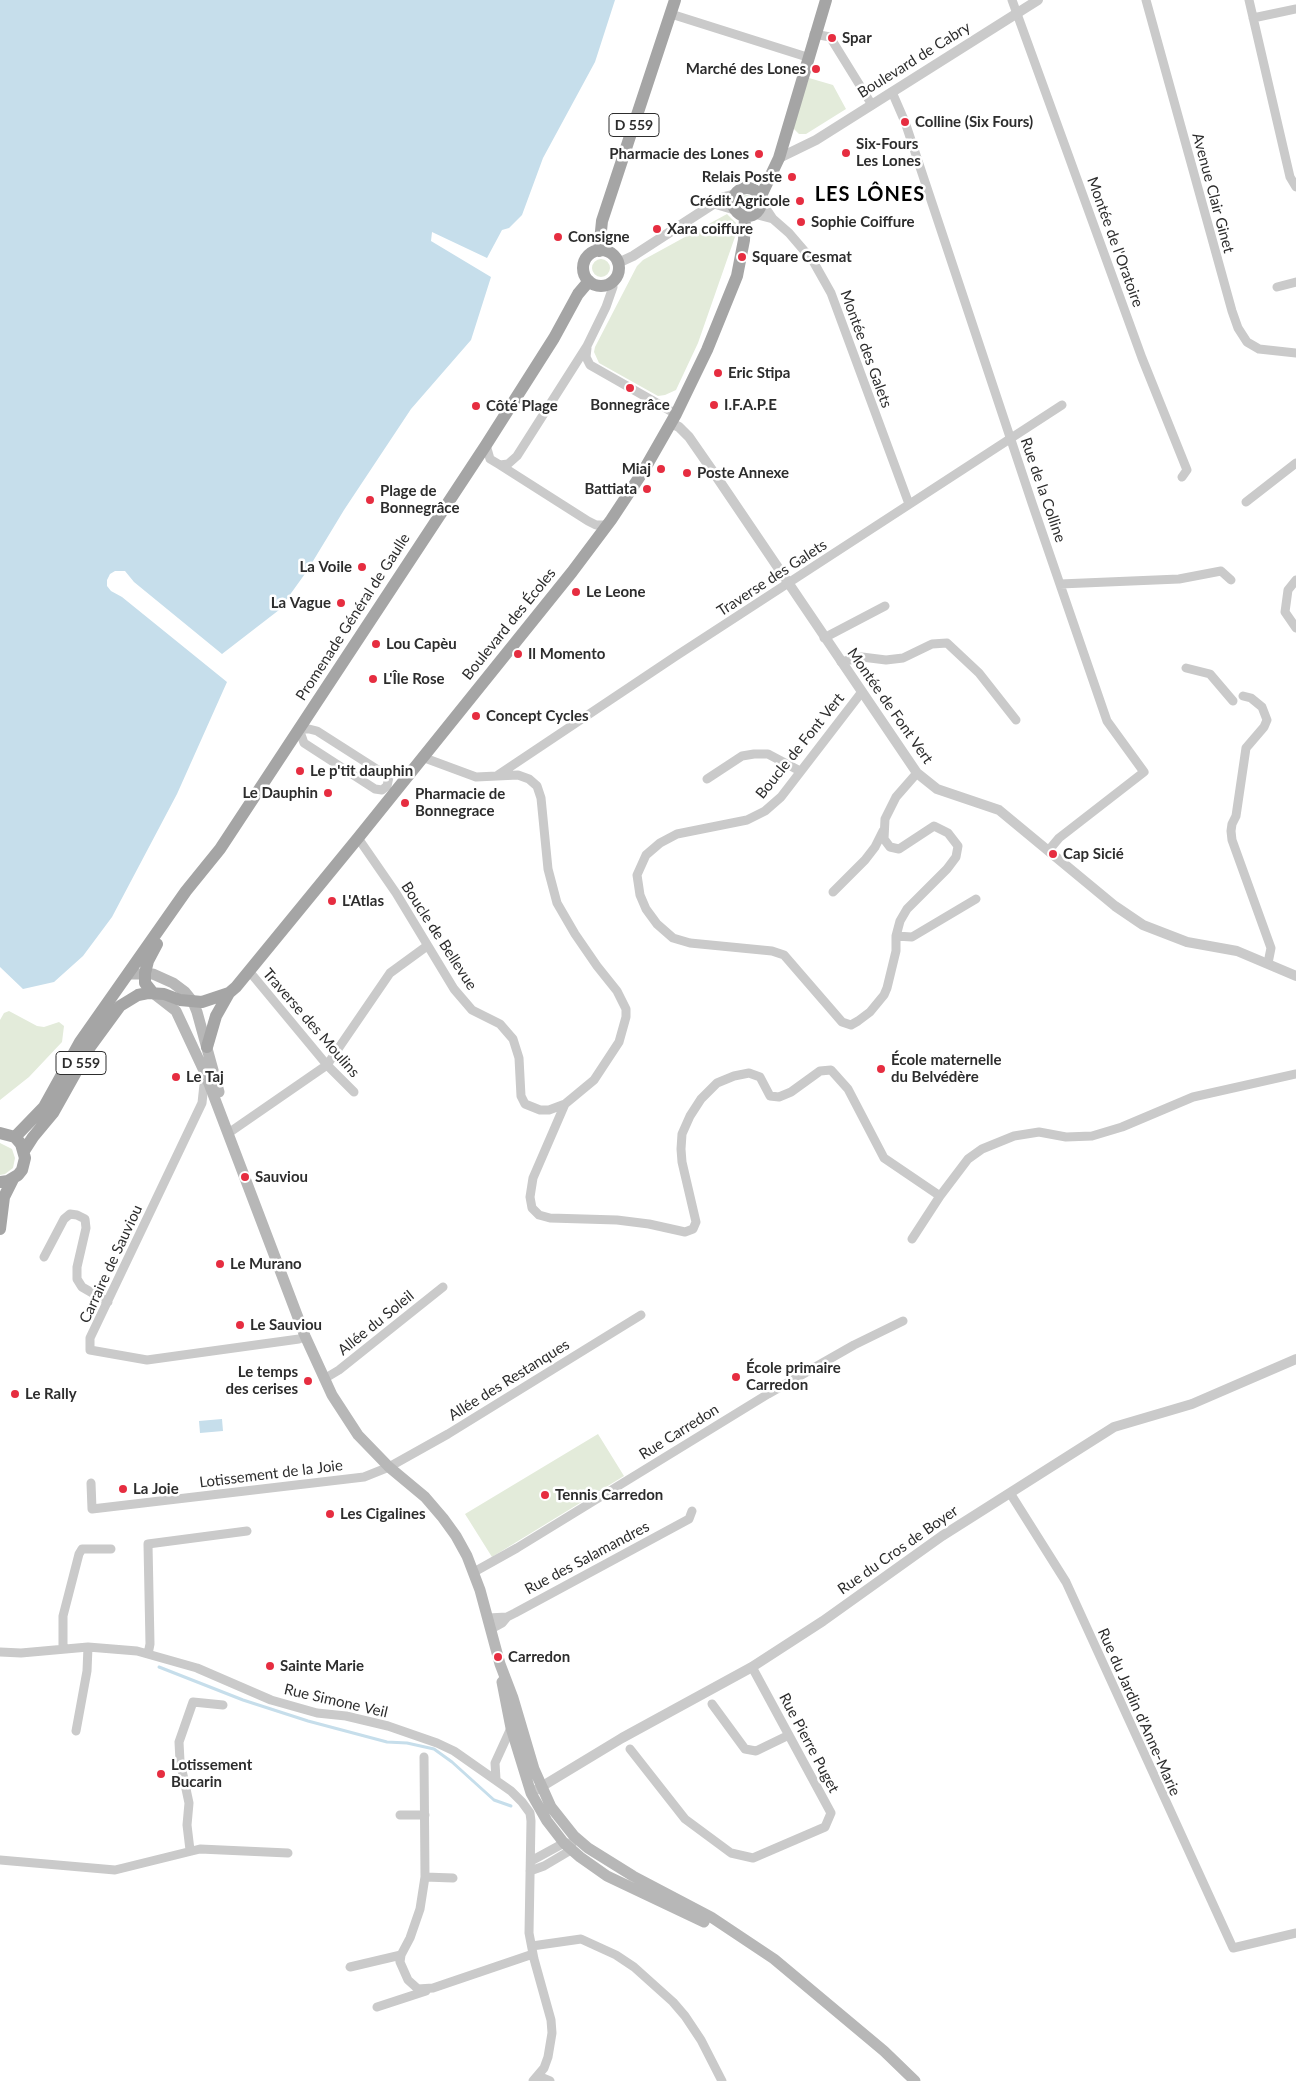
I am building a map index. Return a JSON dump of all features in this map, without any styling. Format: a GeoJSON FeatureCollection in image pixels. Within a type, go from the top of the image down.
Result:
{"type":"FeatureCollection","features":[{"type":"Feature","properties":{"kind":"main road","name":"D 559"},"geometry":{"type":"LineString","coordinates":[[599,250],[602,221],[675,0]]}},
{"type":"Feature","properties":{"kind":"main road"},"geometry":{"type":"LineString","coordinates":[[776,162],[741,191],[733,202],[745,213],[759,208],[760,199],[776,162],[784,139],[807,57],[826,0]]}},
{"type":"Feature","properties":{"kind":"main road"},"geometry":{"type":"LineString","coordinates":[[741,191],[755,191],[760,199]]}},
{"type":"Feature","properties":{"kind":"main road","name":"Boulevard des Écoles"},"geometry":{"type":"LineString","coordinates":[[153,993],[193,1002],[208,1001],[229,993],[358,838],[392,788],[422,757],[607,526],[644,470],[673,418],[707,350],[736,276],[744,240],[745,213]]}},
{"type":"Feature","properties":{"kind":"main road"},"geometry":{"type":"LineString","coordinates":[[599,250],[609,252],[618,263],[618,274],[611,283],[597,285],[589,281],[584,270],[584,264],[589,255],[599,250]]}},
{"type":"Feature","properties":{"kind":"main road","name":"Promenade Général de Gaulle"},"geometry":{"type":"LineString","coordinates":[[128,974],[186,891],[220,849],[486,445],[554,338],[578,294],[589,281]]}},
{"type":"Feature","properties":{"kind":"main road","name":"Promenade Général de Gaulle"},"geometry":{"type":"LineString","coordinates":[[145,973],[148,961],[186,891]]}},
{"type":"Feature","properties":{"kind":"main road"},"geometry":{"type":"LineString","coordinates":[[145,973],[146,983],[153,993],[176,1011],[205,1073],[305,1336],[324,1380],[358,1435],[389,1467],[425,1497],[443,1518],[456,1536],[474,1572],[500,1664],[511,1728],[547,1821],[569,1845],[607,1876],[708,1924],[727,1929]]}},
{"type":"Feature","properties":{"kind":"main road","name":"D 559"},"geometry":{"type":"LineString","coordinates":[[15,1137],[44,1107],[80,1042],[128,974]]}},
{"type":"Feature","properties":{"kind":"main road"},"geometry":{"type":"LineString","coordinates":[[128,974],[152,974],[173,983],[185,992],[193,1002],[235,1150]]}},
{"type":"Feature","properties":{"kind":"main road","name":"D 559"},"geometry":{"type":"LineString","coordinates":[[24,1152],[33,1137],[53,1113],[90,1047],[112,1014],[120,1006],[138,995],[153,993]]}},
{"type":"Feature","properties":{"kind":"main road"},"geometry":{"type":"LineString","coordinates":[[207,1047],[216,1016],[229,993]]}},
{"type":"Feature","properties":{"kind":"main road"},"geometry":{"type":"LineString","coordinates":[[0,1133],[15,1137],[21,1144],[24,1152],[24,1164],[18,1175],[6,1181],[0,1229]]}},
{"type":"Feature","properties":{"kind":"main road"},"geometry":{"type":"LineString","coordinates":[[500,1664],[513,1698],[528,1750],[536,1790],[562,1823],[588,1848],[633,1876],[712,1918],[754,1944],[916,2081]]}},
{"type":"Feature","properties":{"kind":"street"},"geometry":{"type":"LineString","coordinates":[[1012,0],[1017,14]]}},
{"type":"Feature","properties":{"kind":"street","name":"Boulevard de Cabry"},"geometry":{"type":"LineString","coordinates":[[776,162],[872,105],[1038,0]]}},
{"type":"Feature","properties":{"kind":"street","name":"Avenue Clair Ginet"},"geometry":{"type":"LineString","coordinates":[[1146,0],[1229,302],[1238,328],[1247,342],[1259,349],[1296,353]]}},
{"type":"Feature","properties":{"kind":"street"},"geometry":{"type":"LineString","coordinates":[[1249,0],[1290,177],[1296,187]]}},
{"type":"Feature","properties":{"kind":"street"},"geometry":{"type":"LineString","coordinates":[[1253,18],[1296,9]]}},
{"type":"Feature","properties":{"kind":"street"},"geometry":{"type":"LineString","coordinates":[[671,14],[807,57]]}},
{"type":"Feature","properties":{"kind":"street","name":"Montée de l'Oratoire"},"geometry":{"type":"LineString","coordinates":[[1017,14],[1142,358],[1187,470],[1182,477]]}},
{"type":"Feature","properties":{"kind":"street"},"geometry":{"type":"LineString","coordinates":[[814,34],[830,37],[872,105]]}},
{"type":"Feature","properties":{"kind":"street","name":"Rue de la Colline"},"geometry":{"type":"LineString","coordinates":[[892,92],[905,122],[1010,437],[1108,721],[1144,772],[1059,838],[1049,850]]}},
{"type":"Feature","properties":{"kind":"street"},"geometry":{"type":"LineString","coordinates":[[784,139],[806,145]]}},
{"type":"Feature","properties":{"kind":"street"},"geometry":{"type":"LineString","coordinates":[[618,263],[633,256],[730,194],[741,191]]}},
{"type":"Feature","properties":{"kind":"street","name":"Montée des Galets"},"geometry":{"type":"LineString","coordinates":[[760,199],[773,218],[813,261],[831,293],[909,504]]}},
{"type":"Feature","properties":{"kind":"street"},"geometry":{"type":"LineString","coordinates":[[716,204],[745,213],[773,218]]}},
{"type":"Feature","properties":{"kind":"street"},"geometry":{"type":"LineString","coordinates":[[1277,287],[1296,282]]}},
{"type":"Feature","properties":{"kind":"street"},"geometry":{"type":"LineString","coordinates":[[500,465],[508,464],[517,456],[587,346],[606,307],[613,288],[611,283]]}},
{"type":"Feature","properties":{"kind":"street","name":"Montée de Font Vert"},"geometry":{"type":"LineString","coordinates":[[587,346],[586,357],[590,365],[673,418],[689,437],[917,773],[937,789],[999,810],[1115,906],[1143,925],[1186,942],[1224,948],[1268,963],[1296,976]]}},
{"type":"Feature","properties":{"kind":"street","name":"Traverse des Galets"},"geometry":{"type":"LineString","coordinates":[[497,776],[668,661],[1062,404]]}},
{"type":"Feature","properties":{"kind":"street"},"geometry":{"type":"LineString","coordinates":[[486,445],[490,459],[588,522],[607,526]]}},
{"type":"Feature","properties":{"kind":"street"},"geometry":{"type":"LineString","coordinates":[[1246,502],[1296,463]]}},
{"type":"Feature","properties":{"kind":"street"},"geometry":{"type":"LineString","coordinates":[[1060,584],[1179,579],[1221,571],[1231,580]]}},
{"type":"Feature","properties":{"kind":"street"},"geometry":{"type":"LineString","coordinates":[[1296,580],[1288,590],[1285,612],[1296,628]]}},
{"type":"Feature","properties":{"kind":"street"},"geometry":{"type":"LineString","coordinates":[[824,638],[885,606]]}},
{"type":"Feature","properties":{"kind":"street"},"geometry":{"type":"LineString","coordinates":[[841,662],[862,657],[886,660],[903,658],[932,644],[947,642],[979,673],[1016,720]]}},
{"type":"Feature","properties":{"kind":"street"},"geometry":{"type":"LineString","coordinates":[[1186,668],[1210,674],[1233,701]]}},
{"type":"Feature","properties":{"kind":"street","name":"Boucle de Font Vert"},"geometry":{"type":"LineString","coordinates":[[861,692],[781,797],[765,811],[747,820],[677,834],[660,843],[646,855],[637,875],[640,895],[646,909],[657,924],[673,938],[690,943],[772,951],[784,955],[842,1022],[851,1025],[870,1012],[884,995],[896,951],[896,936],[900,921],[907,910],[947,869],[956,856],[958,846],[948,833],[934,826],[900,850],[890,847],[884,839],[884,828]]}},
{"type":"Feature","properties":{"kind":"street"},"geometry":{"type":"LineString","coordinates":[[1243,696],[1251,698],[1262,707],[1267,720],[1264,727],[1246,748],[1236,816],[1230,831],[1271,948],[1268,963]]}},
{"type":"Feature","properties":{"kind":"street"},"geometry":{"type":"LineString","coordinates":[[309,728],[317,731],[388,777],[392,788],[375,789],[304,743],[299,729],[309,728]]}},
{"type":"Feature","properties":{"kind":"street"},"geometry":{"type":"LineString","coordinates":[[707,779],[742,756],[754,754],[768,754],[800,770]]}},
{"type":"Feature","properties":{"kind":"street","name":"Boucle de Bellevue"},"geometry":{"type":"LineString","coordinates":[[358,838],[378,866],[454,989],[472,1010],[500,1024],[513,1039],[519,1058],[521,1096],[525,1104],[540,1110],[549,1110],[565,1104],[594,1080],[619,1042],[626,1018],[626,1008],[617,991],[597,966],[557,904],[548,869],[541,798],[537,786],[529,779],[518,775],[476,777],[422,757]]}},
{"type":"Feature","properties":{"kind":"street"},"geometry":{"type":"LineString","coordinates":[[833,892],[874,847],[896,798],[917,773]]}},
{"type":"Feature","properties":{"kind":"street"},"geometry":{"type":"LineString","coordinates":[[896,936],[912,937],[976,898]]}},
{"type":"Feature","properties":{"kind":"street"},"geometry":{"type":"LineString","coordinates":[[230,1132],[327,1065],[390,974],[427,946]]}},
{"type":"Feature","properties":{"kind":"street","name":"Traverse des Moulins"},"geometry":{"type":"LineString","coordinates":[[249,971],[327,1065],[354,1092]]}},
{"type":"Feature","properties":{"kind":"street"},"geometry":{"type":"LineString","coordinates":[[565,1104],[534,1178],[530,1197],[532,1208],[539,1215],[550,1218],[617,1220],[649,1224],[685,1232],[693,1229],[696,1222],[680,1149],[682,1134],[690,1116],[701,1099],[717,1083],[750,1073],[760,1077],[770,1096],[779,1098],[791,1092],[820,1071],[831,1070],[848,1089],[884,1158],[940,1196]]}},
{"type":"Feature","properties":{"kind":"street","name":"Carraire de Sauviou"},"geometry":{"type":"LineString","coordinates":[[205,1073],[202,1103],[90,1338],[90,1350],[147,1360],[305,1336]]}},
{"type":"Feature","properties":{"kind":"street"},"geometry":{"type":"LineString","coordinates":[[912,1239],[940,1196],[968,1159],[982,1149],[1014,1136],[1039,1132],[1066,1137],[1092,1136],[1122,1127],[1193,1097],[1296,1074]]}},
{"type":"Feature","properties":{"kind":"street"},"geometry":{"type":"LineString","coordinates":[[202,1103],[218,1106]]}},
{"type":"Feature","properties":{"kind":"street"},"geometry":{"type":"LineString","coordinates":[[44,1257],[64,1219],[70,1214],[78,1215],[85,1219],[86,1228],[76,1267],[76,1279],[82,1287],[108,1302]]}},
{"type":"Feature","properties":{"kind":"street","name":"Allée du Soleil"},"geometry":{"type":"LineString","coordinates":[[324,1380],[443,1287]]}},
{"type":"Feature","properties":{"kind":"street","name":"Allée des Restanques"},"geometry":{"type":"LineString","coordinates":[[389,1467],[448,1434],[641,1314]]}},
{"type":"Feature","properties":{"kind":"street","name":"Rue Carredon"},"geometry":{"type":"LineString","coordinates":[[474,1572],[517,1548],[768,1394],[854,1345],[902,1321]]}},
{"type":"Feature","properties":{"kind":"street","name":"Rue du Cros de Boyer"},"geometry":{"type":"LineString","coordinates":[[536,1790],[601,1751],[752,1667],[823,1621],[942,1536],[1114,1427],[1192,1404],[1296,1359]]}},
{"type":"Feature","properties":{"kind":"street","name":"Lotissement de la Joie"},"geometry":{"type":"LineString","coordinates":[[91,1483],[92,1509],[364,1476],[389,1467]]}},
{"type":"Feature","properties":{"kind":"street","name":"Rue du Jardin d'Anne-Marie"},"geometry":{"type":"LineString","coordinates":[[1010,1493],[1066,1582],[1234,1948],[1296,1934]]}},
{"type":"Feature","properties":{"kind":"street","name":"Rue des Salamandres"},"geometry":{"type":"LineString","coordinates":[[490,1624],[502,1624],[507,1617],[689,1519],[692,1510]]}},
{"type":"Feature","properties":{"kind":"street"},"geometry":{"type":"LineString","coordinates":[[148,1654],[150,1644],[148,1544],[248,1531]]}},
{"type":"Feature","properties":{"kind":"street"},"geometry":{"type":"LineString","coordinates":[[63,1649],[63,1616],[79,1554],[82,1549],[111,1549]]}},
{"type":"Feature","properties":{"kind":"street"},"geometry":{"type":"LineString","coordinates":[[76,1730],[87,1671],[88,1647]]}},
{"type":"Feature","properties":{"kind":"street","name":"Rue Simone Veil"},"geometry":{"type":"LineString","coordinates":[[0,1652],[20,1653],[88,1647],[113,1648],[148,1654],[197,1668],[271,1700],[317,1713],[346,1716],[388,1726],[437,1743],[454,1751],[496,1779],[522,1802],[530,1813],[529,1920],[532,1950],[551,2020],[552,2033],[548,2057],[536,2078]]}},
{"type":"Feature","properties":{"kind":"street","name":"Rue Pierre Puget"},"geometry":{"type":"LineString","coordinates":[[630,1750],[685,1819],[731,1853],[753,1858],[825,1827],[831,1813],[752,1667]]}},
{"type":"Feature","properties":{"kind":"street"},"geometry":{"type":"LineString","coordinates":[[190,1850],[187,1825],[188,1802],[180,1761],[179,1742],[193,1702],[223,1705]]}},
{"type":"Feature","properties":{"kind":"street"},"geometry":{"type":"LineString","coordinates":[[712,1704],[744,1748],[756,1751],[789,1735]]}},
{"type":"Feature","properties":{"kind":"street"},"geometry":{"type":"LineString","coordinates":[[496,1779],[495,1763],[511,1728]]}},
{"type":"Feature","properties":{"kind":"street"},"geometry":{"type":"LineString","coordinates":[[424,1757],[425,1877],[420,1910],[410,1938],[401,1955],[400,1962],[408,1980],[418,1989],[433,1988]]}},
{"type":"Feature","properties":{"kind":"street"},"geometry":{"type":"LineString","coordinates":[[400,1815],[425,1814]]}},
{"type":"Feature","properties":{"kind":"street"},"geometry":{"type":"LineString","coordinates":[[562,1823],[569,1845]]}},
{"type":"Feature","properties":{"kind":"street"},"geometry":{"type":"LineString","coordinates":[[531,1866],[569,1845],[588,1848]]}},
{"type":"Feature","properties":{"kind":"street"},"geometry":{"type":"LineString","coordinates":[[0,1860],[115,1870],[200,1849],[288,1854]]}},
{"type":"Feature","properties":{"kind":"street"},"geometry":{"type":"LineString","coordinates":[[425,1877],[453,1878]]}},
{"type":"Feature","properties":{"kind":"street"},"geometry":{"type":"LineString","coordinates":[[377,2007],[532,1950],[581,1939],[616,1955],[666,1996],[685,2016],[701,2040],[722,2081]]}},
{"type":"Feature","properties":{"kind":"street"},"geometry":{"type":"LineString","coordinates":[[350,1967],[401,1955]]}},
{"type":"Feature","properties":{"kind":"street"},"geometry":{"type":"LineString","coordinates":[[536,2078],[550,2081]]}},
{"type":"Feature","properties":{"kind":"green space"},"geometry":{"type":"Polygon","coordinates":[[[809,78],[833,85],[846,109],[806,134],[799,134],[794,129],[794,121],[809,78]]]}},
{"type":"Feature","properties":{"kind":"green space"},"geometry":{"type":"Polygon","coordinates":[[[747,195],[753,201],[747,207],[741,201],[747,195]]]}},
{"type":"Feature","properties":{"kind":"green space"},"geometry":{"type":"Polygon","coordinates":[[[727,214],[736,223],[736,234],[698,343],[676,390],[658,396],[599,363],[594,352],[595,347],[637,266],[643,260],[727,214]]]}},
{"type":"Feature","properties":{"kind":"green space"},"geometry":{"type":"Polygon","coordinates":[[[601,259],[607,262],[610,268],[607,274],[601,277],[595,274],[592,268],[595,262],[601,259]]]}},
{"type":"Feature","properties":{"kind":"green space"},"geometry":{"type":"Polygon","coordinates":[[[9,1011],[37,1026],[44,1027],[59,1022],[64,1026],[62,1042],[29,1077],[0,1100],[0,1020],[4,1013],[9,1011]]]}},
{"type":"Feature","properties":{"kind":"green space"},"geometry":{"type":"Polygon","coordinates":[[[0,1143],[12,1149],[15,1158],[13,1168],[0,1175],[0,1143]]]}},
{"type":"Feature","properties":{"kind":"green space","name":"Tennis Carredon"},"geometry":{"type":"Polygon","coordinates":[[[598,1434],[624,1476],[492,1557],[465,1514],[598,1434]]]}},
{"type":"Feature","properties":{"kind":"water"},"geometry":{"type":"Polygon","coordinates":[[[0,0],[615,0],[595,62],[543,158],[522,215],[509,228],[502,230],[487,258],[432,232],[431,241],[491,277],[471,340],[411,409],[344,510],[307,571],[279,610],[222,654],[134,582],[125,571],[115,571],[110,574],[107,586],[111,591],[122,597],[227,682],[177,794],[112,917],[83,956],[54,982],[23,989],[0,967],[0,0]]]}},
{"type":"Feature","properties":{"kind":"water"},"geometry":{"type":"Polygon","coordinates":[[[222,1419],[223,1431],[200,1433],[199,1421],[222,1419]]]}},
{"type":"Feature","properties":{"kind":"waterway"},"geometry":{"type":"LineString","coordinates":[[159,1667],[243,1700],[308,1721],[387,1742],[407,1743],[434,1749],[452,1762],[494,1800],[511,1806]]}},
{"type":"Feature","properties":{"kind":"place","name":"Spar"},"geometry":{"type":"Point","coordinates":[832,38]}},
{"type":"Feature","properties":{"kind":"place","name":"Marché des Lones"},"geometry":{"type":"Point","coordinates":[816,69]}},
{"type":"Feature","properties":{"kind":"place","name":"Colline (Six Fours)"},"geometry":{"type":"Point","coordinates":[905,122]}},
{"type":"Feature","properties":{"kind":"place","name":"Six-Fours Les Lones"},"geometry":{"type":"Point","coordinates":[846,153]}},
{"type":"Feature","properties":{"kind":"place","name":"Pharmacie des Lones"},"geometry":{"type":"Point","coordinates":[759,154]}},
{"type":"Feature","properties":{"kind":"place","name":"Relais Poste"},"geometry":{"type":"Point","coordinates":[792,177]}},
{"type":"Feature","properties":{"kind":"place","name":"Crédit Agricole"},"geometry":{"type":"Point","coordinates":[800,201]}},
{"type":"Feature","properties":{"kind":"place","name":"Sophie Coiffure"},"geometry":{"type":"Point","coordinates":[801,222]}},
{"type":"Feature","properties":{"kind":"place","name":"Xara coiffure"},"geometry":{"type":"Point","coordinates":[657,229]}},
{"type":"Feature","properties":{"kind":"place","name":"Consigne"},"geometry":{"type":"Point","coordinates":[558,237]}},
{"type":"Feature","properties":{"kind":"place","name":"Square Cesmat"},"geometry":{"type":"Point","coordinates":[742,257]}},
{"type":"Feature","properties":{"kind":"place","name":"Eric Stipa"},"geometry":{"type":"Point","coordinates":[718,373]}},
{"type":"Feature","properties":{"kind":"place","name":"Bonnegrâce"},"geometry":{"type":"Point","coordinates":[630,388]}},
{"type":"Feature","properties":{"kind":"place","name":"I.F.A.P.E"},"geometry":{"type":"Point","coordinates":[714,405]}},
{"type":"Feature","properties":{"kind":"place","name":"Côté Plage"},"geometry":{"type":"Point","coordinates":[476,406]}},
{"type":"Feature","properties":{"kind":"place","name":"Miaj"},"geometry":{"type":"Point","coordinates":[661,469]}},
{"type":"Feature","properties":{"kind":"place","name":"Poste Annexe"},"geometry":{"type":"Point","coordinates":[687,473]}},
{"type":"Feature","properties":{"kind":"place","name":"Battiata"},"geometry":{"type":"Point","coordinates":[647,489]}},
{"type":"Feature","properties":{"kind":"place","name":"Plage de Bonnegrâce"},"geometry":{"type":"Point","coordinates":[370,500]}},
{"type":"Feature","properties":{"kind":"place","name":"La Voile"},"geometry":{"type":"Point","coordinates":[362,567]}},
{"type":"Feature","properties":{"kind":"place","name":"Le Leone"},"geometry":{"type":"Point","coordinates":[576,592]}},
{"type":"Feature","properties":{"kind":"place","name":"La Vague"},"geometry":{"type":"Point","coordinates":[341,603]}},
{"type":"Feature","properties":{"kind":"place","name":"Lou Capèu"},"geometry":{"type":"Point","coordinates":[376,644]}},
{"type":"Feature","properties":{"kind":"place","name":"Il Momento"},"geometry":{"type":"Point","coordinates":[518,654]}},
{"type":"Feature","properties":{"kind":"place","name":"L'Île Rose"},"geometry":{"type":"Point","coordinates":[373,679]}},
{"type":"Feature","properties":{"kind":"place","name":"Concept Cycles"},"geometry":{"type":"Point","coordinates":[476,716]}},
{"type":"Feature","properties":{"kind":"place","name":"Le p'tit dauphin"},"geometry":{"type":"Point","coordinates":[300,771]}},
{"type":"Feature","properties":{"kind":"place","name":"Le Dauphin"},"geometry":{"type":"Point","coordinates":[328,793]}},
{"type":"Feature","properties":{"kind":"place","name":"Pharmacie de Bonnegrace"},"geometry":{"type":"Point","coordinates":[405,803]}},
{"type":"Feature","properties":{"kind":"place","name":"Cap Sicié"},"geometry":{"type":"Point","coordinates":[1053,854]}},
{"type":"Feature","properties":{"kind":"place","name":"L'Atlas"},"geometry":{"type":"Point","coordinates":[332,901]}},
{"type":"Feature","properties":{"kind":"place","name":"École maternelle du Belvédère"},"geometry":{"type":"Point","coordinates":[881,1069]}},
{"type":"Feature","properties":{"kind":"place","name":"Le Taj"},"geometry":{"type":"Point","coordinates":[176,1077]}},
{"type":"Feature","properties":{"kind":"place","name":"Sauviou"},"geometry":{"type":"Point","coordinates":[245,1177]}},
{"type":"Feature","properties":{"kind":"place","name":"Le Murano"},"geometry":{"type":"Point","coordinates":[220,1264]}},
{"type":"Feature","properties":{"kind":"place","name":"Le Sauviou"},"geometry":{"type":"Point","coordinates":[240,1325]}},
{"type":"Feature","properties":{"kind":"place","name":"École primaire Carredon"},"geometry":{"type":"Point","coordinates":[736,1377]}},
{"type":"Feature","properties":{"kind":"place","name":"Le temps des cerises"},"geometry":{"type":"Point","coordinates":[308,1381]}},
{"type":"Feature","properties":{"kind":"place","name":"Le Rally"},"geometry":{"type":"Point","coordinates":[15,1394]}},
{"type":"Feature","properties":{"kind":"place","name":"La Joie"},"geometry":{"type":"Point","coordinates":[123,1489]}},
{"type":"Feature","properties":{"kind":"place","name":"Tennis Carredon"},"geometry":{"type":"Point","coordinates":[545,1495]}},
{"type":"Feature","properties":{"kind":"place","name":"Les Cigalines"},"geometry":{"type":"Point","coordinates":[330,1514]}},
{"type":"Feature","properties":{"kind":"place","name":"Carredon"},"geometry":{"type":"Point","coordinates":[498,1657]}},
{"type":"Feature","properties":{"kind":"place","name":"Sainte Marie"},"geometry":{"type":"Point","coordinates":[270,1666]}},
{"type":"Feature","properties":{"kind":"place","name":"Lotissement Bucarin"},"geometry":{"type":"Point","coordinates":[161,1774]}},
{"type":"Feature","properties":{"kind":"district","name":"LES LÔNES"},"geometry":{"type":"Point","coordinates":[870,195]}}]}
